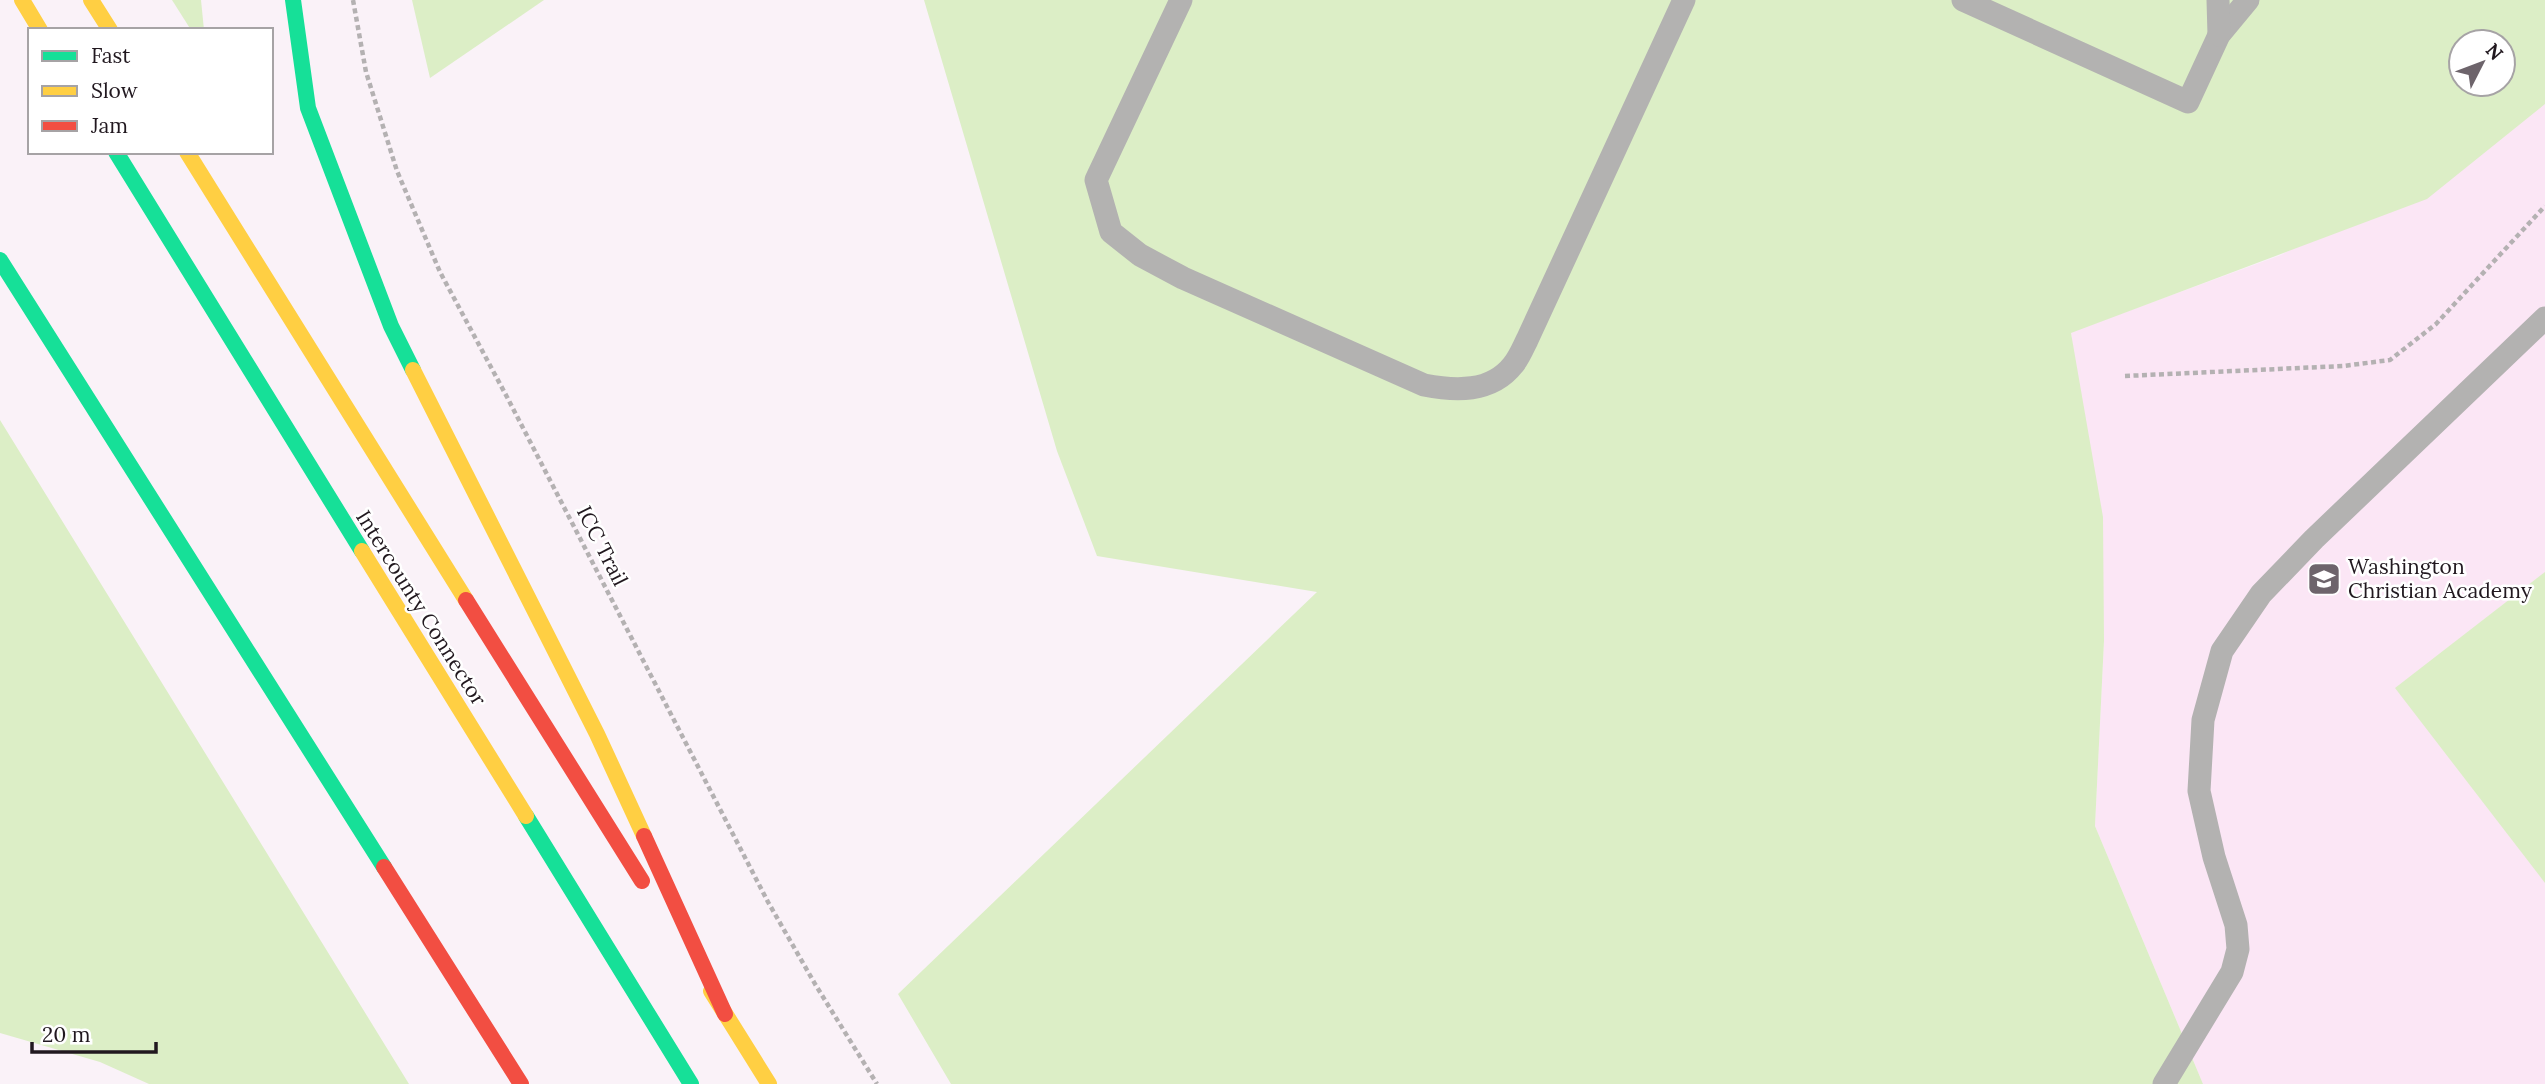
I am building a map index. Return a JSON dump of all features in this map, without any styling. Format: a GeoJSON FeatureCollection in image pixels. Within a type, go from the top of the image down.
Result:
{"type":"FeatureCollection","features":[{"type":"Feature","properties":{"kind":"highway"},"geometry":{"type":"LineString","coordinates":[[22,0],[39,28]]}},
{"type":"Feature","properties":{"kind":"highway"},"geometry":{"type":"LineString","coordinates":[[91,0],[109,28]]}},
{"type":"Feature","properties":{"kind":"highway"},"geometry":{"type":"LineString","coordinates":[[293,0],[308,108],[391,326],[597,734],[725,1014]]}},
{"type":"Feature","properties":{"kind":"highway","name":"Intercounty Connector"},"geometry":{"type":"LineString","coordinates":[[117,154],[691,1084]]}},
{"type":"Feature","properties":{"kind":"highway"},"geometry":{"type":"LineString","coordinates":[[188,154],[769,1084]]}},
{"type":"Feature","properties":{"kind":"highway"},"geometry":{"type":"LineString","coordinates":[[0,260],[521,1084]]}},
{"type":"Feature","properties":{"kind":"lane"},"geometry":{"type":"LineString","coordinates":[[1181,0],[1096,180],[1111,232],[1140,255],[1183,278],[1424,385],[1450,390],[1476,388],[1497,378],[1513,366],[1684,0]]}},
{"type":"Feature","properties":{"kind":"lane"},"geometry":{"type":"LineString","coordinates":[[1963,0],[2188,102],[2219,36],[2248,0]]}},
{"type":"Feature","properties":{"kind":"lane"},"geometry":{"type":"LineString","coordinates":[[2218,0],[2219,36]]}},
{"type":"Feature","properties":{"kind":"lane"},"geometry":{"type":"LineString","coordinates":[[2164,1084],[2232,972],[2238,948],[2236,925],[2214,857],[2199,791],[2203,720],[2222,651],[2261,594],[2314,539],[2545,318]]}},
{"type":"Feature","properties":{"kind":"path","name":"ICC Trail"},"geometry":{"type":"LineString","coordinates":[[353,0],[366,72],[397,171],[440,272],[768,902],[877,1084]]}},
{"type":"Feature","properties":{"kind":"path"},"geometry":{"type":"LineString","coordinates":[[2125,376],[2343,366],[2390,360],[2436,324],[2545,206]]}},
{"type":"Feature","properties":{"kind":"shaded area","name":"Washington Christian Academy"},"geometry":{"type":"Polygon","coordinates":[[[2545,104],[2545,1084],[2203,1084],[2095,826],[2104,641],[2071,332],[2281,255],[2545,104]]]}},
{"type":"Feature","properties":{"kind":"green space"},"geometry":{"type":"Polygon","coordinates":[[[172,0],[201,0],[204,28],[190,28],[172,0]]]}},
{"type":"Feature","properties":{"kind":"green space"},"geometry":{"type":"Polygon","coordinates":[[[412,0],[544,0],[430,78],[412,0]]]}},
{"type":"Feature","properties":{"kind":"green space"},"geometry":{"type":"Polygon","coordinates":[[[924,0],[2545,0],[2545,104],[2427,199],[2071,333],[2103,517],[2104,641],[2095,826],[2203,1084],[951,1084],[898,994],[1317,592],[1097,556],[1057,451],[924,0]]]}},
{"type":"Feature","properties":{"kind":"green space"},"geometry":{"type":"Polygon","coordinates":[[[0,420],[409,1084],[149,1084],[100,1062],[0,1033],[0,420]]]}},
{"type":"Feature","properties":{"kind":"green space"},"geometry":{"type":"Polygon","coordinates":[[[2545,572],[2545,883],[2395,688],[2545,572]]]}},
{"type":"Feature","properties":{"kind":"traffic: fast"},"geometry":{"type":"LineString","coordinates":[[293,0],[308,108],[391,326],[413,370]]}},
{"type":"Feature","properties":{"kind":"traffic: fast"},"geometry":{"type":"LineString","coordinates":[[117,154],[362,551]]}},
{"type":"Feature","properties":{"kind":"traffic: fast"},"geometry":{"type":"LineString","coordinates":[[0,260],[384,867]]}},
{"type":"Feature","properties":{"kind":"traffic: fast"},"geometry":{"type":"LineString","coordinates":[[526,816],[691,1084]]}},
{"type":"Feature","properties":{"kind":"traffic: slow"},"geometry":{"type":"LineString","coordinates":[[22,0],[39,28]]}},
{"type":"Feature","properties":{"kind":"traffic: slow"},"geometry":{"type":"LineString","coordinates":[[91,0],[109,28]]}},
{"type":"Feature","properties":{"kind":"traffic: slow"},"geometry":{"type":"LineString","coordinates":[[188,154],[466,600]]}},
{"type":"Feature","properties":{"kind":"traffic: slow"},"geometry":{"type":"LineString","coordinates":[[413,370],[597,734],[644,836]]}},
{"type":"Feature","properties":{"kind":"traffic: slow"},"geometry":{"type":"LineString","coordinates":[[362,551],[526,816]]}},
{"type":"Feature","properties":{"kind":"traffic: slow"},"geometry":{"type":"LineString","coordinates":[[711,991],[769,1084]]}},
{"type":"Feature","properties":{"kind":"traffic: jam"},"geometry":{"type":"LineString","coordinates":[[466,600],[642,881]]}},
{"type":"Feature","properties":{"kind":"traffic: jam"},"geometry":{"type":"LineString","coordinates":[[644,836],[725,1014]]}},
{"type":"Feature","properties":{"kind":"traffic: jam"},"geometry":{"type":"LineString","coordinates":[[384,867],[521,1084]]}},
{"type":"Feature","properties":{"kind":"place","name":"Washington Christian Academy"},"geometry":{"type":"Point","coordinates":[2324,579]}}]}
